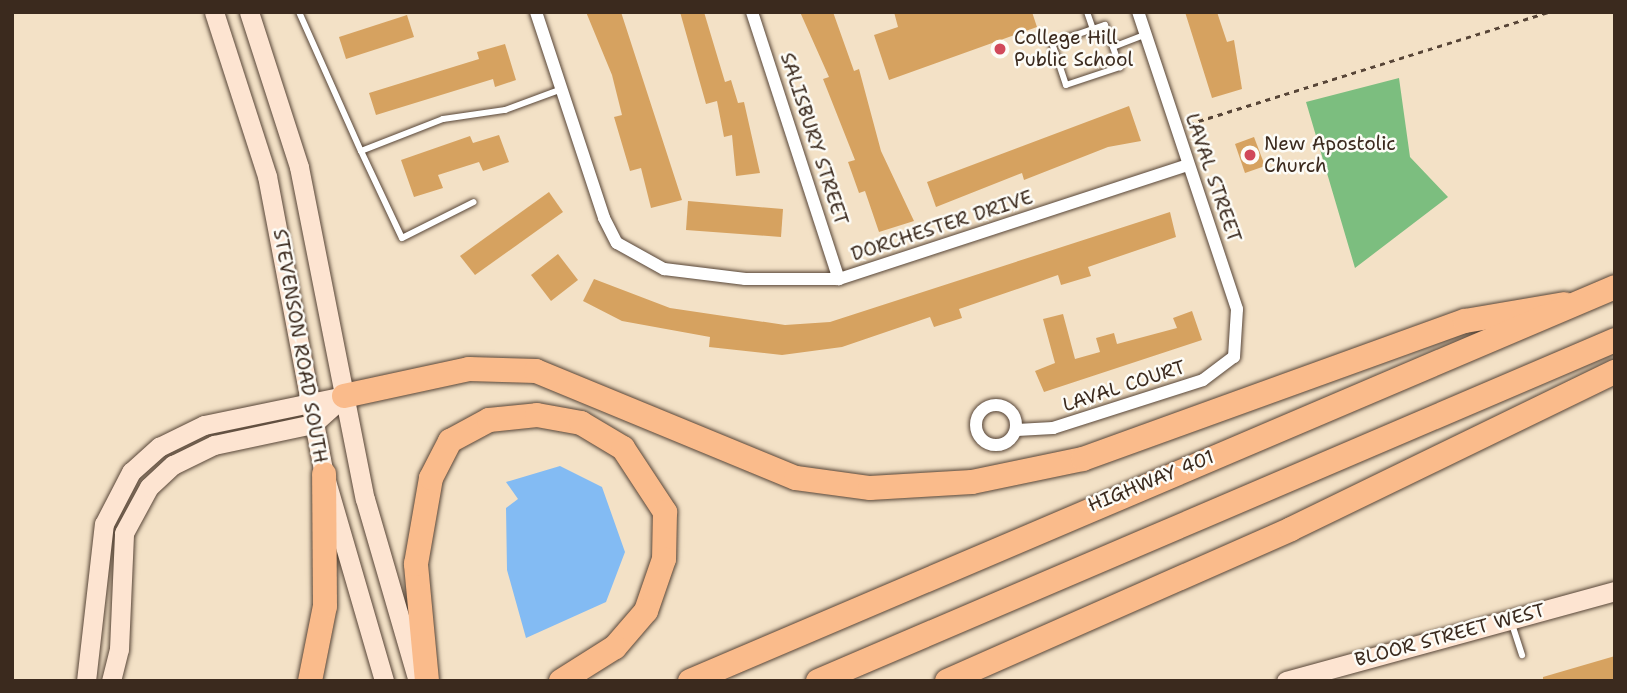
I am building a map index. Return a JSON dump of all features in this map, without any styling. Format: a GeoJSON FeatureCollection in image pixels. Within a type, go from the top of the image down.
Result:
{"type":"FeatureCollection","features":[{"type":"Feature","properties":{"kind":"highway","name":"HIGHWAY 401"},"geometry":{"type":"LineString","coordinates":[[690,681],[1565,304],[1615,287]]}},
{"type":"Feature","properties":{"kind":"highway"},"geometry":{"type":"LineString","coordinates":[[344,396],[469,369],[536,371],[796,478],[870,488],[972,482],[1083,459],[1465,321],[1565,304]]}},
{"type":"Feature","properties":{"kind":"highway"},"geometry":{"type":"LineString","coordinates":[[818,681],[1615,340]]}},
{"type":"Feature","properties":{"kind":"highway"},"geometry":{"type":"LineString","coordinates":[[947,681],[1291,529],[1615,372]]}},
{"type":"Feature","properties":{"kind":"highway"},"geometry":{"type":"LineString","coordinates":[[427,681],[415,565],[431,478],[450,441],[489,421],[537,415],[581,423],[623,448],[666,512],[664,559],[646,611],[614,647],[561,681]]}},
{"type":"Feature","properties":{"kind":"highway"},"geometry":{"type":"LineString","coordinates":[[310,681],[325,606],[324,474]]}},
{"type":"Feature","properties":{"kind":"main road","name":"STEVENSON ROAD SOUTH"},"geometry":{"type":"LineString","coordinates":[[215,12],[276,213],[324,474],[384,681]]}},
{"type":"Feature","properties":{"kind":"main road","name":"STEVENSON ROAD SOUTH"},"geometry":{"type":"LineString","coordinates":[[249,12],[299,167],[344,396],[378,550],[418,681]]}},
{"type":"Feature","properties":{"kind":"main road"},"geometry":{"type":"LineString","coordinates":[[86,681],[104,524],[131,472],[159,447],[204,425],[309,401],[344,396]]}},
{"type":"Feature","properties":{"kind":"main road"},"geometry":{"type":"LineString","coordinates":[[111,681],[119,649],[124,533],[149,487],[173,465],[214,445],[313,424],[344,396]]}},
{"type":"Feature","properties":{"kind":"main road","name":"BLOOR STREET WEST"},"geometry":{"type":"LineString","coordinates":[[1286,681],[1615,591]]}},
{"type":"Feature","properties":{"kind":"street","name":"DORCHESTER DRIVE"},"geometry":{"type":"LineString","coordinates":[[536,12],[617,243],[664,269],[745,279],[839,279],[1188,165]]}},
{"type":"Feature","properties":{"kind":"street","name":"SALISBURY STREET"},"geometry":{"type":"LineString","coordinates":[[752,12],[839,279]]}},
{"type":"Feature","properties":{"kind":"street","name":"LAVAL STREET"},"geometry":{"type":"LineString","coordinates":[[1138,12],[1237,309],[1234,358]]}},
{"type":"Feature","properties":{"kind":"street","name":"LAVAL COURT"},"geometry":{"type":"LineString","coordinates":[[1017,430],[1053,428],[1203,380],[1234,358]]}},
{"type":"Feature","properties":{"kind":"lane"},"geometry":{"type":"LineString","coordinates":[[299,12],[402,238],[474,202]]}},
{"type":"Feature","properties":{"kind":"lane"},"geometry":{"type":"LineString","coordinates":[[1087,12],[1093,29]]}},
{"type":"Feature","properties":{"kind":"lane"},"geometry":{"type":"LineString","coordinates":[[1105,25],[1113,47],[1119,67],[1066,85],[1052,43],[1105,25]]}},
{"type":"Feature","properties":{"kind":"lane"},"geometry":{"type":"LineString","coordinates":[[1113,47],[1145,35]]}},
{"type":"Feature","properties":{"kind":"lane"},"geometry":{"type":"LineString","coordinates":[[361,151],[443,119],[505,110],[562,89]]}},
{"type":"Feature","properties":{"kind":"lane"},"geometry":{"type":"LineString","coordinates":[[1510,619],[1522,655]]}},
{"type":"Feature","properties":{"kind":"path"},"geometry":{"type":"LineString","coordinates":[[1176,128],[1548,12]]}},
{"type":"Feature","properties":{"kind":"green space"},"geometry":{"type":"Polygon","coordinates":[[[1399,78],[1410,157],[1448,197],[1355,268],[1306,102],[1399,78]]]}},
{"type":"Feature","properties":{"kind":"water"},"geometry":{"type":"Polygon","coordinates":[[[560,466],[602,487],[625,552],[606,602],[526,638],[507,570],[506,508],[518,499],[506,482],[560,466]]]}},
{"type":"Feature","properties":{"kind":"building"},"geometry":{"type":"Polygon","coordinates":[[[586,12],[621,12],[682,200],[651,208],[641,168],[630,171],[614,117],[622,115],[612,75],[586,12]]]}},
{"type":"Feature","properties":{"kind":"building"},"geometry":{"type":"Polygon","coordinates":[[[680,12],[704,12],[725,82],[731,80],[738,103],[744,102],[760,173],[736,176],[732,135],[724,137],[717,101],[706,104],[680,12]]]}},
{"type":"Feature","properties":{"kind":"building"},"geometry":{"type":"Polygon","coordinates":[[[800,12],[833,12],[854,71],[859,69],[881,151],[914,221],[879,232],[865,191],[859,193],[848,162],[855,160],[823,79],[829,77],[800,12]]]}},
{"type":"Feature","properties":{"kind":"building"},"geometry":{"type":"Polygon","coordinates":[[[894,12],[1032,12],[1037,27],[889,80],[874,35],[898,27],[894,12]]]}},
{"type":"Feature","properties":{"kind":"building"},"geometry":{"type":"Polygon","coordinates":[[[1185,12],[1217,12],[1227,42],[1234,40],[1242,89],[1212,98],[1185,12]]]}},
{"type":"Feature","properties":{"kind":"building"},"geometry":{"type":"Polygon","coordinates":[[[407,15],[414,37],[346,59],[339,37],[407,15]]]}},
{"type":"Feature","properties":{"kind":"building"},"geometry":{"type":"Polygon","coordinates":[[[505,44],[516,80],[495,87],[493,79],[376,115],[369,93],[479,59],[477,52],[505,44]]]}},
{"type":"Feature","properties":{"kind":"building"},"geometry":{"type":"Polygon","coordinates":[[[1129,106],[1141,141],[1108,147],[1024,180],[1022,173],[936,207],[927,182],[1129,106]]]}},
{"type":"Feature","properties":{"kind":"building"},"geometry":{"type":"Polygon","coordinates":[[[499,135],[509,162],[483,171],[479,162],[438,175],[443,188],[414,197],[401,160],[470,136],[473,143],[499,135]]]}},
{"type":"Feature","properties":{"kind":"building","name":"New Apostolic Church"},"geometry":{"type":"Polygon","coordinates":[[[1254,137],[1265,166],[1245,173],[1235,144],[1254,137]]]}},
{"type":"Feature","properties":{"kind":"building"},"geometry":{"type":"Polygon","coordinates":[[[549,192],[563,212],[475,275],[460,256],[549,192]]]}},
{"type":"Feature","properties":{"kind":"building"},"geometry":{"type":"Polygon","coordinates":[[[688,201],[783,209],[781,237],[686,230],[688,201]]]}},
{"type":"Feature","properties":{"kind":"building"},"geometry":{"type":"Polygon","coordinates":[[[1170,212],[1176,237],[1088,267],[1091,276],[1061,285],[1058,275],[959,309],[962,318],[934,327],[930,317],[842,347],[782,355],[709,347],[710,337],[622,321],[583,301],[594,279],[670,308],[785,325],[830,322],[1170,212]]]}},
{"type":"Feature","properties":{"kind":"building"},"geometry":{"type":"Polygon","coordinates":[[[558,254],[578,280],[551,301],[531,275],[558,254]]]}},
{"type":"Feature","properties":{"kind":"building"},"geometry":{"type":"Polygon","coordinates":[[[1192,311],[1202,340],[1044,392],[1035,371],[1055,363],[1043,319],[1063,314],[1075,359],[1100,352],[1096,338],[1114,333],[1117,344],[1177,328],[1173,318],[1192,311]]]}},
{"type":"Feature","properties":{"kind":"building"},"geometry":{"type":"Polygon","coordinates":[[[1615,656],[1615,681],[1543,681],[1543,677],[1615,656]]]}},
{"type":"Feature","properties":{"kind":"place","name":"College Hill Public School"},"geometry":{"type":"Point","coordinates":[1000,49]}},
{"type":"Feature","properties":{"kind":"place","name":"New Apostolic Church"},"geometry":{"type":"Point","coordinates":[1250,155]}}]}
